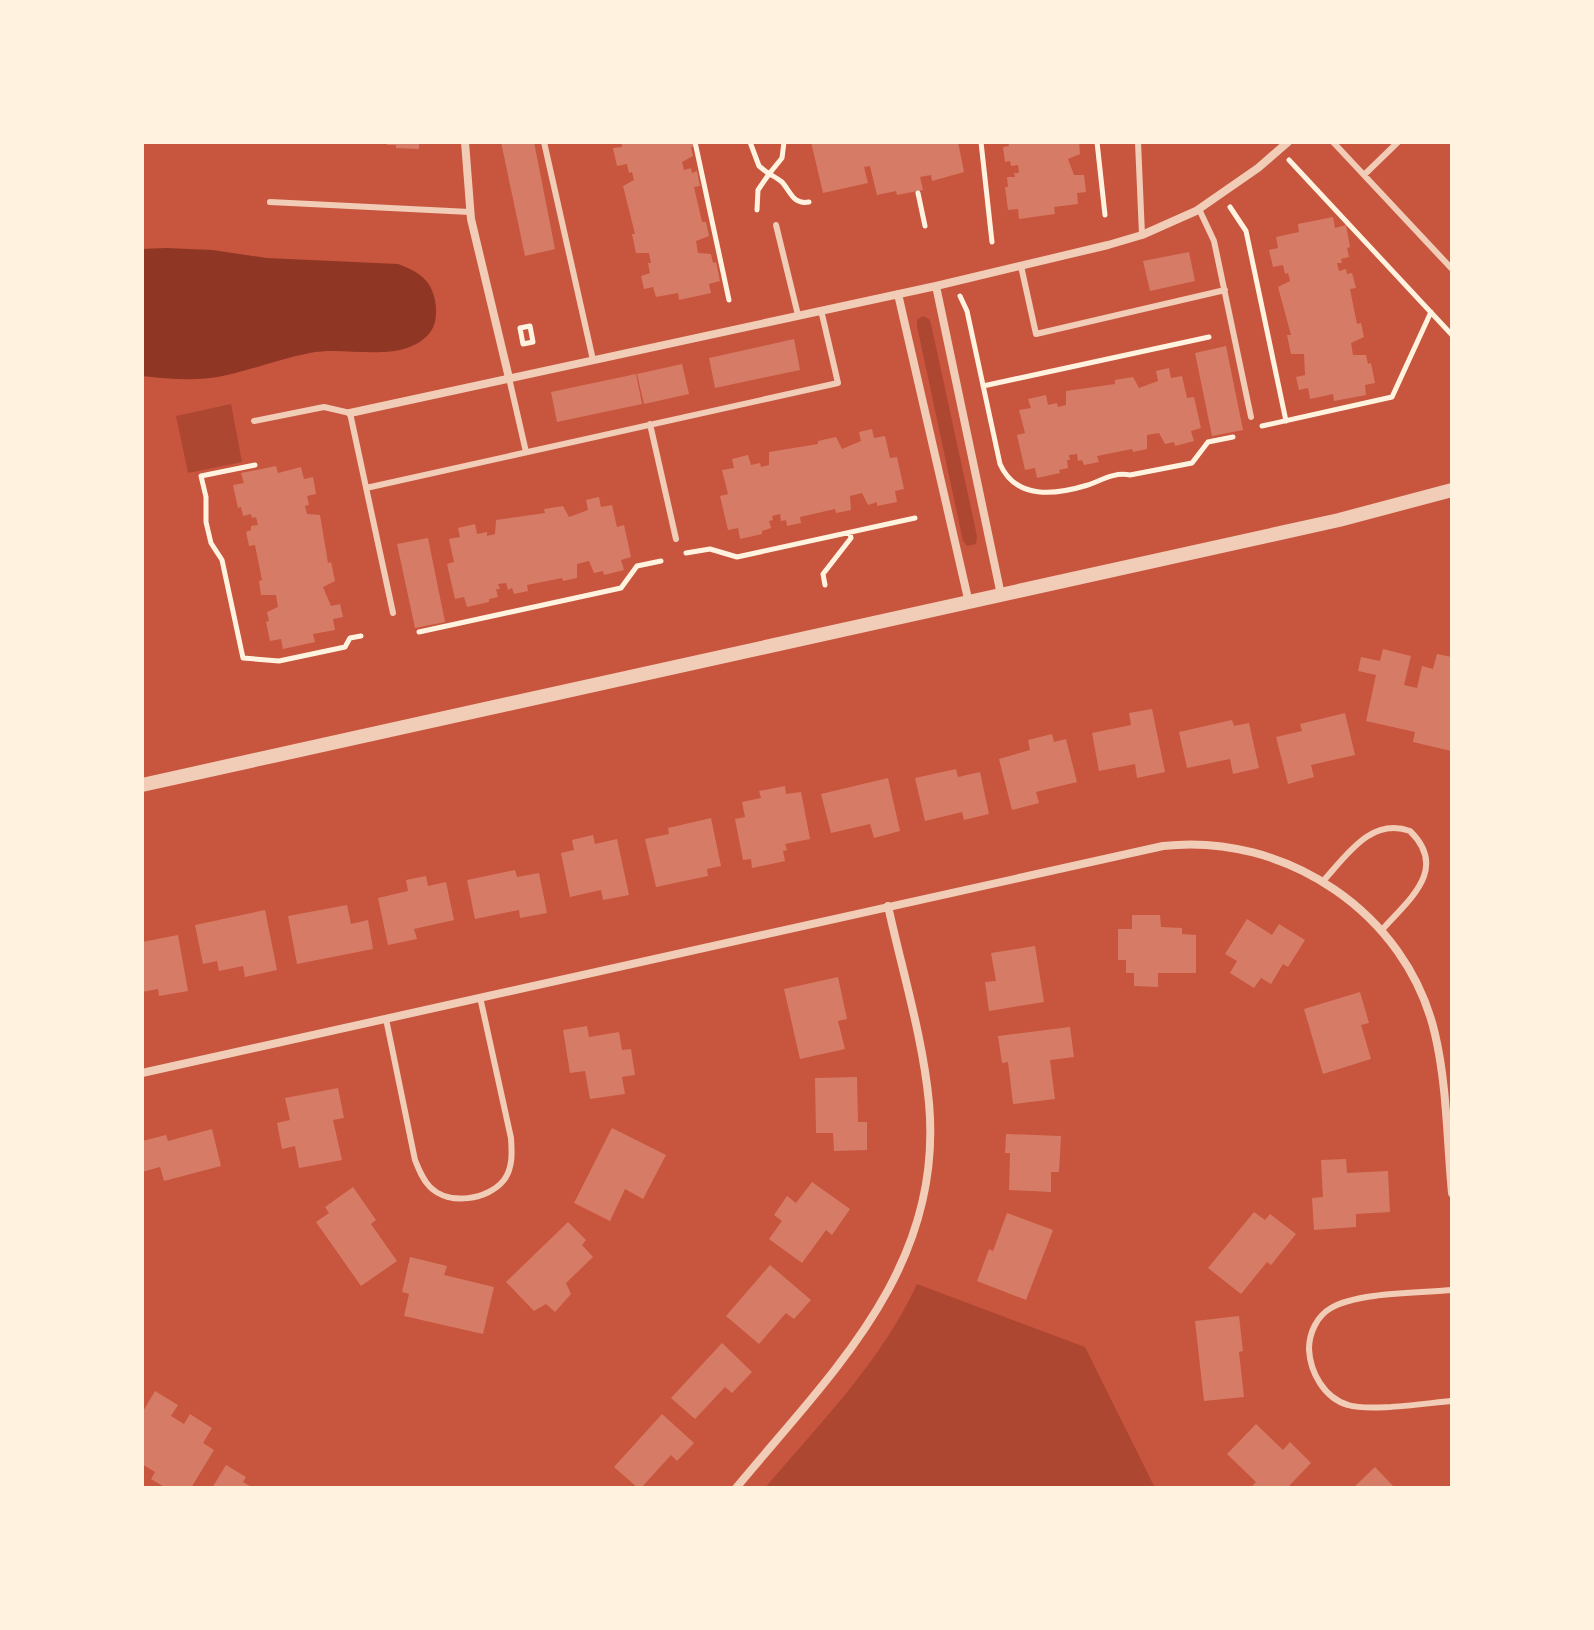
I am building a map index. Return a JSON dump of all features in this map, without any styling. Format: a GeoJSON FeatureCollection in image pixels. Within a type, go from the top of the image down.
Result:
{"type":"FeatureCollection","features":[{"type":"Feature","properties":{"kind":"street"},"geometry":{"type":"LineString","coordinates":[[465,142],[470,212],[509,378]]}},
{"type":"Feature","properties":{"kind":"street"},"geometry":{"type":"LineString","coordinates":[[350,413],[936,286],[1142,235],[1199,209],[1258,168],[1288,142]]}},
{"type":"Feature","properties":{"kind":"street"},"geometry":{"type":"LineString","coordinates":[[936,286],[1001,595]]}},
{"type":"Feature","properties":{"kind":"street"},"geometry":{"type":"LineString","coordinates":[[898,294],[969,603]]}},
{"type":"Feature","properties":{"kind":"street"},"geometry":{"type":"LineString","coordinates":[[142,785],[1339,520],[1452,490]]}},
{"type":"Feature","properties":{"kind":"street"},"geometry":{"type":"LineString","coordinates":[[142,1073],[888,906],[1179,844],[1210,845],[1249,850],[1287,862],[1324,880],[1354,903],[1381,931],[1415,980],[1435,1034],[1441,1066],[1452,1193]]}},
{"type":"Feature","properties":{"kind":"street"},"geometry":{"type":"LineString","coordinates":[[736,1488],[840,1363],[879,1310],[901,1269],[922,1205],[928,1172],[929,1103],[888,906]]}},
{"type":"Feature","properties":{"kind":"lane"},"geometry":{"type":"LineString","coordinates":[[544,142],[593,360]]}},
{"type":"Feature","properties":{"kind":"lane"},"geometry":{"type":"LineString","coordinates":[[1138,142],[1142,235]]}},
{"type":"Feature","properties":{"kind":"lane"},"geometry":{"type":"LineString","coordinates":[[1333,142],[1452,269]]}},
{"type":"Feature","properties":{"kind":"lane"},"geometry":{"type":"LineString","coordinates":[[1364,175],[1398,142]]}},
{"type":"Feature","properties":{"kind":"lane"},"geometry":{"type":"LineString","coordinates":[[270,202],[470,212]]}},
{"type":"Feature","properties":{"kind":"lane"},"geometry":{"type":"LineString","coordinates":[[1199,209],[1214,241],[1251,417]]}},
{"type":"Feature","properties":{"kind":"lane"},"geometry":{"type":"LineString","coordinates":[[776,225],[798,315]]}},
{"type":"Feature","properties":{"kind":"lane"},"geometry":{"type":"LineString","coordinates":[[1021,266],[1036,334],[1225,290]]}},
{"type":"Feature","properties":{"kind":"lane"},"geometry":{"type":"LineString","coordinates":[[366,488],[838,383],[821,310]]}},
{"type":"Feature","properties":{"kind":"lane"},"geometry":{"type":"LineString","coordinates":[[509,378],[526,452]]}},
{"type":"Feature","properties":{"kind":"lane"},"geometry":{"type":"LineString","coordinates":[[254,421],[324,407],[350,413],[393,613]]}},
{"type":"Feature","properties":{"kind":"lane"},"geometry":{"type":"LineString","coordinates":[[650,424],[676,539]]}},
{"type":"Feature","properties":{"kind":"lane"},"geometry":{"type":"LineString","coordinates":[[1324,880],[1366,837],[1390,827],[1410,831],[1423,848],[1427,870],[1423,883],[1381,931]]}},
{"type":"Feature","properties":{"kind":"lane"},"geometry":{"type":"LineString","coordinates":[[386,1019],[415,1160],[421,1175],[433,1190],[451,1198],[471,1198],[492,1190],[505,1179],[512,1160],[511,1138],[480,997]]}},
{"type":"Feature","properties":{"kind":"lane"},"geometry":{"type":"LineString","coordinates":[[1452,1290],[1346,1301],[1323,1313],[1309,1340],[1311,1367],[1317,1379],[1335,1399],[1349,1406],[1452,1401]]}},
{"type":"Feature","properties":{"kind":"path"},"geometry":{"type":"LineString","coordinates":[[695,142],[729,300]]}},
{"type":"Feature","properties":{"kind":"path"},"geometry":{"type":"LineString","coordinates":[[750,142],[759,166],[782,182],[794,199],[809,202]]}},
{"type":"Feature","properties":{"kind":"path"},"geometry":{"type":"LineString","coordinates":[[757,210],[758,190],[782,158],[784,142]]}},
{"type":"Feature","properties":{"kind":"path"},"geometry":{"type":"LineString","coordinates":[[981,142],[992,242]]}},
{"type":"Feature","properties":{"kind":"path"},"geometry":{"type":"LineString","coordinates":[[1097,142],[1105,215]]}},
{"type":"Feature","properties":{"kind":"path"},"geometry":{"type":"LineString","coordinates":[[1289,160],[1452,335]]}},
{"type":"Feature","properties":{"kind":"path"},"geometry":{"type":"LineString","coordinates":[[918,193],[925,226]]}},
{"type":"Feature","properties":{"kind":"path"},"geometry":{"type":"LineString","coordinates":[[1228,205],[1246,231],[1286,421]]}},
{"type":"Feature","properties":{"kind":"path"},"geometry":{"type":"LineString","coordinates":[[960,296],[967,311],[1000,464],[1007,479],[1020,487],[1050,493],[1091,484],[1097,479],[1192,463],[1208,442],[1233,437]]}},
{"type":"Feature","properties":{"kind":"path"},"geometry":{"type":"LineString","coordinates":[[1262,426],[1392,397],[1431,312]]}},
{"type":"Feature","properties":{"kind":"path"},"geometry":{"type":"LineString","coordinates":[[983,386],[1209,337]]}},
{"type":"Feature","properties":{"kind":"path"},"geometry":{"type":"LineString","coordinates":[[255,465],[201,476],[206,497],[206,522],[211,543],[222,560],[243,658],[279,661],[345,647],[350,638],[361,636]]}},
{"type":"Feature","properties":{"kind":"path"},"geometry":{"type":"LineString","coordinates":[[686,553],[710,549],[737,557],[915,518]]}},
{"type":"Feature","properties":{"kind":"path"},"geometry":{"type":"LineString","coordinates":[[825,585],[823,574],[851,538],[850,533]]}},
{"type":"Feature","properties":{"kind":"path"},"geometry":{"type":"LineString","coordinates":[[419,632],[621,588],[637,566],[661,561]]}},
{"type":"Feature","properties":{"kind":"shaded area"},"geometry":{"type":"Polygon","coordinates":[[[142,249],[212,250],[267,258],[398,264],[427,281],[436,305],[435,323],[428,335],[416,344],[387,352],[310,353],[206,379],[142,376],[142,249]]]}},
{"type":"Feature","properties":{"kind":"shaded area"},"geometry":{"type":"Polygon","coordinates":[[[923,316],[931,324],[977,536],[976,544],[967,546],[963,541],[917,326],[917,320],[923,316]]]}},
{"type":"Feature","properties":{"kind":"shaded area"},"geometry":{"type":"Polygon","coordinates":[[[231,404],[242,462],[188,473],[176,416],[231,404]]]}},
{"type":"Feature","properties":{"kind":"shaded area"},"geometry":{"type":"Polygon","coordinates":[[[917,1284],[1085,1347],[1155,1488],[765,1488],[868,1366],[917,1284]]]}},
{"type":"Feature","properties":{"kind":"building"},"geometry":{"type":"Polygon","coordinates":[[[387,142],[419,142],[419,149],[396,148],[396,145],[387,145],[387,142]]]}},
{"type":"Feature","properties":{"kind":"building"},"geometry":{"type":"Polygon","coordinates":[[[501,142],[534,142],[555,249],[525,256],[501,142]]]}},
{"type":"Feature","properties":{"kind":"building"},"geometry":{"type":"Polygon","coordinates":[[[621,142],[694,142],[695,146],[691,147],[693,156],[682,162],[684,170],[691,168],[692,173],[697,171],[700,186],[694,187],[702,222],[706,222],[709,236],[696,241],[698,253],[711,254],[720,281],[709,284],[711,293],[679,300],[678,293],[656,297],[653,287],[644,289],[641,276],[650,273],[648,263],[651,263],[649,253],[636,253],[632,234],[635,234],[623,186],[634,180],[627,164],[617,166],[613,148],[622,147],[621,142]]]}},
{"type":"Feature","properties":{"kind":"building"},"geometry":{"type":"Polygon","coordinates":[[[811,142],[958,142],[964,172],[932,181],[931,175],[920,177],[923,190],[877,195],[870,166],[864,167],[868,183],[823,193],[811,142]]]}},
{"type":"Feature","properties":{"kind":"building"},"geometry":{"type":"Polygon","coordinates":[[[1008,142],[1079,142],[1080,154],[1068,159],[1074,175],[1084,175],[1086,192],[1077,193],[1078,204],[1054,207],[1055,214],[1019,219],[1018,209],[1008,210],[1007,177],[1015,177],[1014,173],[1019,173],[1018,165],[1011,166],[1010,161],[1005,162],[1003,147],[1009,146],[1008,142]]]}},
{"type":"Feature","properties":{"kind":"building"},"geometry":{"type":"Polygon","coordinates":[[[1333,217],[1335,228],[1346,225],[1349,257],[1337,263],[1339,271],[1346,269],[1347,274],[1352,273],[1356,288],[1350,289],[1357,324],[1361,323],[1364,337],[1351,343],[1353,355],[1366,355],[1375,383],[1365,385],[1366,395],[1334,401],[1333,394],[1310,399],[1308,388],[1299,390],[1296,377],[1305,375],[1304,354],[1291,354],[1287,335],[1291,335],[1278,287],[1290,281],[1283,265],[1273,267],[1269,250],[1278,248],[1276,237],[1299,232],[1298,224],[1333,217]]]}},
{"type":"Feature","properties":{"kind":"building"},"geometry":{"type":"Polygon","coordinates":[[[1189,252],[1195,281],[1150,291],[1143,261],[1189,252]]]}},
{"type":"Feature","properties":{"kind":"building"},"geometry":{"type":"Polygon","coordinates":[[[794,339],[800,370],[715,388],[709,358],[794,339]]]}},
{"type":"Feature","properties":{"kind":"building"},"geometry":{"type":"Polygon","coordinates":[[[1226,346],[1243,430],[1212,436],[1195,353],[1226,346]]]}},
{"type":"Feature","properties":{"kind":"building"},"geometry":{"type":"Polygon","coordinates":[[[682,364],[689,394],[644,404],[637,374],[682,364]]]}},
{"type":"Feature","properties":{"kind":"building"},"geometry":{"type":"Polygon","coordinates":[[[1169,368],[1171,378],[1182,376],[1187,398],[1194,397],[1201,428],[1191,431],[1194,441],[1175,446],[1174,442],[1165,444],[1159,433],[1147,435],[1147,449],[1097,456],[1099,462],[1084,465],[1082,460],[1078,461],[1077,454],[1069,455],[1068,468],[1037,478],[1035,468],[1025,470],[1017,435],[1025,433],[1019,410],[1031,408],[1028,399],[1046,395],[1048,405],[1057,403],[1058,407],[1066,405],[1066,391],[1115,384],[1115,380],[1133,377],[1139,388],[1158,381],[1156,371],[1169,368]]]}},
{"type":"Feature","properties":{"kind":"building"},"geometry":{"type":"Polygon","coordinates":[[[636,374],[642,404],[557,422],[551,392],[636,374]]]}},
{"type":"Feature","properties":{"kind":"building"},"geometry":{"type":"Polygon","coordinates":[[[872,429],[874,438],[885,436],[890,458],[897,457],[904,489],[895,491],[897,502],[868,505],[862,493],[850,496],[851,510],[836,513],[835,509],[800,517],[801,523],[787,526],[786,520],[781,521],[780,514],[772,516],[773,520],[769,521],[771,528],[762,531],[762,534],[740,539],[738,528],[728,530],[720,496],[728,494],[722,470],[734,468],[732,459],[748,455],[751,465],[760,463],[761,467],[769,465],[769,452],[818,444],[818,441],[836,437],[842,449],[861,441],[859,432],[872,429]]]}},
{"type":"Feature","properties":{"kind":"building"},"geometry":{"type":"Polygon","coordinates":[[[276,466],[278,473],[301,467],[304,479],[313,477],[316,494],[307,496],[309,505],[305,506],[307,514],[320,515],[328,563],[331,562],[335,581],[323,587],[331,606],[340,604],[343,617],[333,619],[335,630],[313,634],[315,642],[283,649],[281,639],[270,641],[267,612],[278,607],[276,595],[261,595],[259,581],[262,580],[255,545],[249,546],[246,532],[251,530],[251,526],[258,525],[256,517],[252,518],[251,514],[243,516],[233,485],[244,483],[241,473],[276,466]]]}},
{"type":"Feature","properties":{"kind":"building"},"geometry":{"type":"Polygon","coordinates":[[[599,497],[601,507],[612,505],[617,527],[624,525],[631,557],[621,560],[624,570],[604,575],[603,571],[594,573],[589,561],[577,564],[577,578],[527,585],[528,591],[514,594],[512,588],[508,590],[506,583],[498,584],[498,597],[467,607],[464,597],[455,599],[447,564],[454,562],[449,539],[460,537],[458,528],[475,524],[477,534],[487,532],[487,536],[495,534],[496,520],[545,513],[544,509],[563,506],[569,517],[588,510],[586,500],[599,497]]]}},
{"type":"Feature","properties":{"kind":"building"},"geometry":{"type":"Polygon","coordinates":[[[428,538],[445,622],[415,628],[397,544],[428,538]]]}},
{"type":"Feature","properties":{"kind":"building"},"geometry":{"type":"Polygon","coordinates":[[[1383,649],[1411,656],[1404,685],[1417,688],[1422,666],[1433,669],[1437,654],[1452,657],[1451,751],[1413,742],[1415,732],[1366,721],[1376,675],[1358,671],[1361,657],[1380,661],[1383,649]]]}},
{"type":"Feature","properties":{"kind":"building"},"geometry":{"type":"Polygon","coordinates":[[[1152,709],[1165,772],[1137,778],[1135,764],[1099,771],[1092,733],[1131,725],[1129,713],[1152,709]]]}},
{"type":"Feature","properties":{"kind":"building"},"geometry":{"type":"Polygon","coordinates":[[[1345,713],[1355,755],[1311,765],[1314,777],[1288,784],[1276,737],[1302,731],[1300,724],[1345,713]]]}},
{"type":"Feature","properties":{"kind":"building"},"geometry":{"type":"Polygon","coordinates":[[[1232,720],[1234,726],[1249,723],[1259,768],[1233,774],[1230,759],[1187,768],[1179,732],[1232,720]]]}},
{"type":"Feature","properties":{"kind":"building"},"geometry":{"type":"Polygon","coordinates":[[[1052,734],[1054,742],[1066,739],[1077,782],[1036,792],[1039,803],[1012,810],[999,759],[1030,750],[1028,740],[1052,734]]]}},
{"type":"Feature","properties":{"kind":"building"},"geometry":{"type":"Polygon","coordinates":[[[956,769],[958,777],[980,772],[989,814],[964,820],[962,812],[925,821],[915,778],[956,769]]]}},
{"type":"Feature","properties":{"kind":"building"},"geometry":{"type":"Polygon","coordinates":[[[888,778],[900,831],[874,838],[870,824],[831,833],[821,794],[888,778]]]}},
{"type":"Feature","properties":{"kind":"building"},"geometry":{"type":"Polygon","coordinates":[[[785,786],[786,794],[801,792],[810,839],[785,844],[785,861],[752,868],[751,859],[743,860],[735,819],[745,817],[742,802],[761,798],[759,791],[785,786]]]}},
{"type":"Feature","properties":{"kind":"building"},"geometry":{"type":"Polygon","coordinates":[[[711,818],[721,866],[707,869],[708,876],[656,887],[645,839],[669,834],[668,828],[711,818]]]}},
{"type":"Feature","properties":{"kind":"building"},"geometry":{"type":"Polygon","coordinates":[[[593,835],[595,844],[617,839],[629,895],[603,900],[601,890],[570,897],[561,853],[574,850],[572,840],[593,835]]]}},
{"type":"Feature","properties":{"kind":"building"},"geometry":{"type":"Polygon","coordinates":[[[515,870],[517,877],[539,873],[547,913],[520,918],[519,910],[475,919],[467,880],[515,870]]]}},
{"type":"Feature","properties":{"kind":"building"},"geometry":{"type":"Polygon","coordinates":[[[426,876],[428,886],[446,882],[454,920],[414,929],[417,939],[388,945],[378,898],[408,891],[406,880],[426,876]]]}},
{"type":"Feature","properties":{"kind":"building"},"geometry":{"type":"Polygon","coordinates":[[[347,905],[351,924],[368,920],[373,949],[297,964],[288,916],[347,905]]]}},
{"type":"Feature","properties":{"kind":"building"},"geometry":{"type":"Polygon","coordinates":[[[265,910],[277,970],[245,977],[243,966],[219,971],[217,961],[203,964],[195,925],[265,910]]]}},
{"type":"Feature","properties":{"kind":"building"},"geometry":{"type":"Polygon","coordinates":[[[1132,915],[1160,915],[1161,927],[1182,928],[1182,934],[1196,935],[1196,973],[1158,973],[1158,987],[1134,986],[1134,973],[1126,973],[1126,960],[1118,960],[1118,929],[1132,929],[1132,915]]]}},
{"type":"Feature","properties":{"kind":"building"},"geometry":{"type":"Polygon","coordinates":[[[1247,919],[1272,935],[1279,924],[1305,940],[1288,967],[1283,964],[1271,984],[1261,978],[1254,988],[1230,973],[1237,961],[1225,954],[1247,919]]]}},
{"type":"Feature","properties":{"kind":"building"},"geometry":{"type":"Polygon","coordinates":[[[178,935],[188,991],[159,996],[158,989],[142,992],[142,942],[178,935]]]}},
{"type":"Feature","properties":{"kind":"building"},"geometry":{"type":"Polygon","coordinates":[[[1035,946],[1044,1002],[989,1011],[985,982],[996,981],[991,953],[1035,946]]]}},
{"type":"Feature","properties":{"kind":"building"},"geometry":{"type":"Polygon","coordinates":[[[838,977],[847,1019],[838,1021],[845,1049],[800,1059],[784,989],[838,977]]]}},
{"type":"Feature","properties":{"kind":"building"},"geometry":{"type":"Polygon","coordinates":[[[1360,992],[1369,1023],[1361,1025],[1371,1059],[1323,1074],[1304,1009],[1360,992]]]}},
{"type":"Feature","properties":{"kind":"building"},"geometry":{"type":"Polygon","coordinates":[[[587,1026],[589,1037],[619,1032],[622,1050],[631,1049],[635,1075],[622,1077],[625,1094],[590,1099],[585,1071],[570,1073],[563,1030],[587,1026]]]}},
{"type":"Feature","properties":{"kind":"building"},"geometry":{"type":"Polygon","coordinates":[[[1070,1027],[1074,1057],[1050,1060],[1055,1099],[1013,1104],[1008,1062],[1002,1063],[998,1036],[1070,1027]]]}},
{"type":"Feature","properties":{"kind":"building"},"geometry":{"type":"Polygon","coordinates":[[[857,1077],[858,1122],[867,1122],[867,1150],[834,1151],[833,1133],[816,1133],[815,1078],[857,1077]]]}},
{"type":"Feature","properties":{"kind":"building"},"geometry":{"type":"Polygon","coordinates":[[[338,1088],[344,1118],[333,1120],[342,1160],[299,1168],[295,1146],[282,1149],[277,1123],[290,1120],[285,1098],[338,1088]]]}},
{"type":"Feature","properties":{"kind":"building"},"geometry":{"type":"Polygon","coordinates":[[[612,1128],[666,1155],[643,1199],[625,1189],[610,1221],[574,1203],[612,1128]]]}},
{"type":"Feature","properties":{"kind":"building"},"geometry":{"type":"Polygon","coordinates":[[[212,1129],[221,1166],[164,1181],[160,1167],[142,1172],[142,1141],[166,1135],[168,1141],[212,1129]]]}},
{"type":"Feature","properties":{"kind":"building"},"geometry":{"type":"Polygon","coordinates":[[[1006,1134],[1061,1136],[1059,1172],[1051,1172],[1051,1192],[1009,1190],[1010,1153],[1005,1153],[1006,1134]]]}},
{"type":"Feature","properties":{"kind":"building"},"geometry":{"type":"Polygon","coordinates":[[[1346,1159],[1347,1173],[1388,1171],[1390,1212],[1356,1214],[1356,1227],[1314,1230],[1312,1198],[1323,1197],[1321,1160],[1346,1159]]]}},
{"type":"Feature","properties":{"kind":"building"},"geometry":{"type":"Polygon","coordinates":[[[812,1182],[850,1209],[832,1235],[826,1230],[802,1263],[769,1239],[782,1221],[774,1215],[787,1196],[796,1203],[812,1182]]]}},
{"type":"Feature","properties":{"kind":"building"},"geometry":{"type":"Polygon","coordinates":[[[353,1187],[376,1220],[371,1224],[397,1261],[361,1286],[316,1222],[329,1213],[325,1207],[353,1187]]]}},
{"type":"Feature","properties":{"kind":"building"},"geometry":{"type":"Polygon","coordinates":[[[1254,1212],[1265,1220],[1270,1214],[1296,1234],[1271,1265],[1267,1262],[1241,1294],[1208,1268],[1254,1212]]]}},
{"type":"Feature","properties":{"kind":"building"},"geometry":{"type":"Polygon","coordinates":[[[1007,1213],[1053,1230],[1026,1300],[977,1281],[989,1249],[993,1251],[1007,1213]]]}},
{"type":"Feature","properties":{"kind":"building"},"geometry":{"type":"Polygon","coordinates":[[[568,1222],[586,1240],[582,1245],[593,1257],[566,1283],[571,1294],[555,1312],[546,1304],[534,1311],[506,1282],[568,1222]]]}},
{"type":"Feature","properties":{"kind":"building"},"geometry":{"type":"Polygon","coordinates":[[[410,1257],[447,1266],[444,1275],[494,1287],[483,1334],[404,1316],[409,1294],[402,1292],[410,1257]]]}},
{"type":"Feature","properties":{"kind":"building"},"geometry":{"type":"Polygon","coordinates":[[[770,1265],[811,1300],[794,1319],[786,1313],[759,1344],[726,1316],[770,1265]]]}},
{"type":"Feature","properties":{"kind":"building"},"geometry":{"type":"Polygon","coordinates":[[[1239,1316],[1244,1397],[1204,1401],[1195,1321],[1239,1316]]]}},
{"type":"Feature","properties":{"kind":"building"},"geometry":{"type":"Polygon","coordinates":[[[722,1343],[752,1372],[732,1393],[725,1387],[695,1419],[671,1398],[722,1343]]]}},
{"type":"Feature","properties":{"kind":"building"},"geometry":{"type":"Polygon","coordinates":[[[155,1391],[178,1405],[171,1416],[184,1424],[190,1414],[212,1428],[203,1443],[214,1450],[191,1488],[166,1488],[151,1479],[155,1472],[142,1464],[142,1413],[155,1391]]]}},
{"type":"Feature","properties":{"kind":"building"},"geometry":{"type":"Polygon","coordinates":[[[662,1414],[694,1443],[677,1461],[671,1455],[638,1488],[614,1467],[662,1414]]]}},
{"type":"Feature","properties":{"kind":"building"},"geometry":{"type":"Polygon","coordinates":[[[1256,1424],[1283,1450],[1290,1442],[1311,1463],[1287,1488],[1250,1488],[1256,1482],[1227,1454],[1256,1424]]]}},
{"type":"Feature","properties":{"kind":"building"},"geometry":{"type":"Polygon","coordinates":[[[226,1465],[246,1477],[243,1482],[253,1488],[212,1488],[226,1465]]]}},
{"type":"Feature","properties":{"kind":"building"},"geometry":{"type":"Polygon","coordinates":[[[1375,1467],[1395,1488],[1353,1488],[1375,1467]]]}}]}
